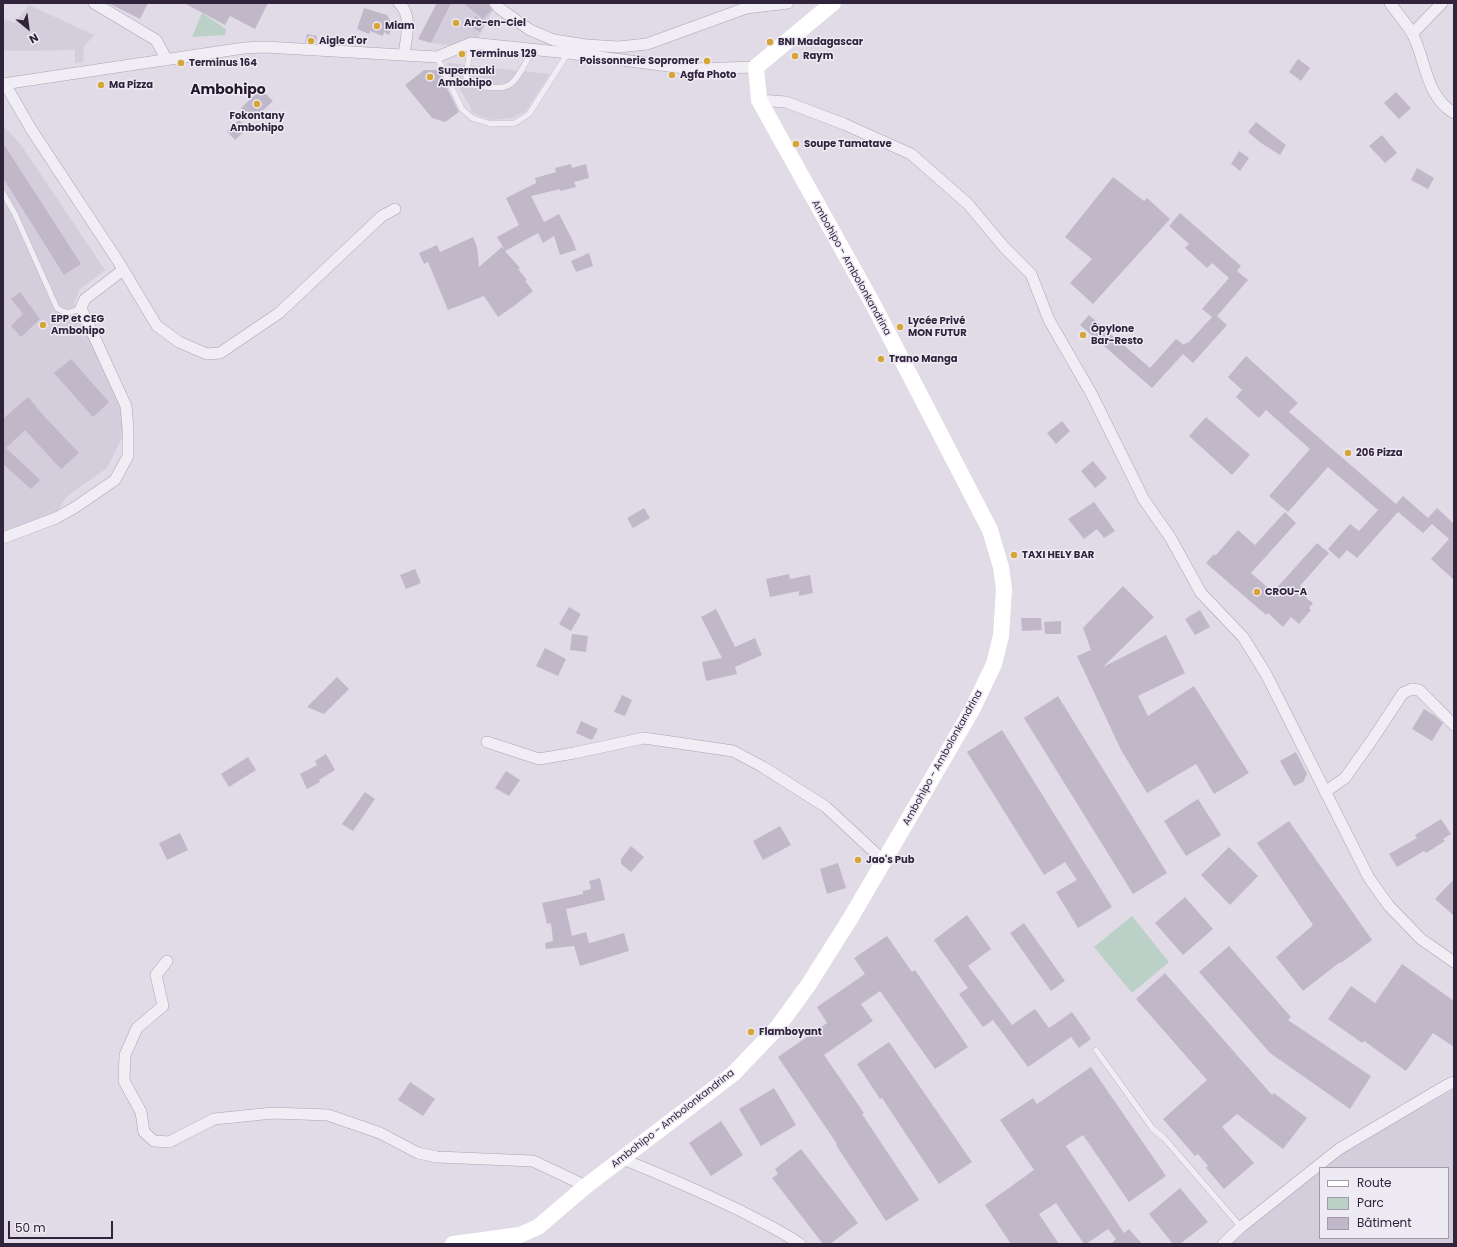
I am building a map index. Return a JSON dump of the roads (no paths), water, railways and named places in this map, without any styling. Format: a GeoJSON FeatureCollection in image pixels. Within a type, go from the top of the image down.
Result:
{"type":"FeatureCollection","features":[{"type":"Feature","properties":{"kind":"street"},"geometry":{"type":"LineString","coordinates":[[94,3],[156,40],[167,60]]}},
{"type":"Feature","properties":{"kind":"street"},"geometry":{"type":"LineString","coordinates":[[399,3],[402,6],[408,22],[404,54]]}},
{"type":"Feature","properties":{"kind":"street"},"geometry":{"type":"LineString","coordinates":[[495,3],[530,30],[554,40],[586,45],[619,47],[647,44],[746,8],[788,3]]}},
{"type":"Feature","properties":{"kind":"street"},"geometry":{"type":"LineString","coordinates":[[395,209],[382,216],[279,314],[220,353],[207,354],[179,342],[157,326],[97,229],[31,129],[4,84],[244,48],[265,47],[437,57],[472,43],[568,53],[692,69],[756,67],[833,3]]}},
{"type":"Feature","properties":{"kind":"street"},"geometry":{"type":"LineString","coordinates":[[1390,3],[1412,34],[1431,86],[1441,101],[1454,113]]}},
{"type":"Feature","properties":{"kind":"street"},"geometry":{"type":"LineString","coordinates":[[1412,34],[1442,3]]}},
{"type":"Feature","properties":{"kind":"street","name":"Ambohipo - Ambolonkandrina"},"geometry":{"type":"LineString","coordinates":[[453,1244],[520,1235],[538,1227],[586,1186],[733,1074],[777,1028],[809,984],[850,919],[972,710],[994,664],[1001,636],[1004,589],[1001,567],[990,530],[874,306],[759,100],[756,67]]}},
{"type":"Feature","properties":{"kind":"street"},"geometry":{"type":"LineString","coordinates":[[759,100],[786,102],[844,124],[911,154],[968,204],[1004,247],[1031,274],[1049,320],[1091,393],[1144,500],[1170,536],[1201,593],[1243,637],[1266,674],[1369,878],[1389,906],[1421,939],[1454,962]]}},
{"type":"Feature","properties":{"kind":"street"},"geometry":{"type":"LineString","coordinates":[[3,538],[56,518],[74,508],[115,480],[128,456],[126,406],[81,308],[86,299],[123,270]]}},
{"type":"Feature","properties":{"kind":"street"},"geometry":{"type":"LineString","coordinates":[[1325,792],[1345,778],[1403,693],[1412,689],[1419,690],[1454,725]]}},
{"type":"Feature","properties":{"kind":"street"},"geometry":{"type":"LineString","coordinates":[[487,742],[540,759],[644,738],[733,751],[763,766],[826,807],[884,861]]}},
{"type":"Feature","properties":{"kind":"street"},"geometry":{"type":"LineString","coordinates":[[167,961],[156,975],[163,1006],[137,1028],[125,1055],[124,1081],[141,1112],[144,1132],[154,1141],[168,1142],[214,1119],[273,1113],[328,1115],[380,1132],[418,1152],[437,1157],[533,1161],[586,1186]]}},
{"type":"Feature","properties":{"kind":"street"},"geometry":{"type":"LineString","coordinates":[[1223,1244],[1241,1227],[1339,1148],[1454,1082]]}},
{"type":"Feature","properties":{"kind":"street"},"geometry":{"type":"LineString","coordinates":[[622,1159],[664,1175],[705,1194],[786,1234],[800,1244]]}},
{"type":"Feature","properties":{"kind":"lane"},"geometry":{"type":"LineString","coordinates":[[472,43],[466,77],[472,84],[480,87],[500,88],[508,86],[516,78],[533,49]]}},
{"type":"Feature","properties":{"kind":"lane"},"geometry":{"type":"LineString","coordinates":[[437,57],[462,109],[472,118],[491,124],[515,123],[529,114],[568,53]]}},
{"type":"Feature","properties":{"kind":"lane"},"geometry":{"type":"LineString","coordinates":[[3,193],[15,214],[57,308],[63,312],[69,313],[81,308]]}},
{"type":"Feature","properties":{"kind":"lane"},"geometry":{"type":"LineString","coordinates":[[1096,1050],[1153,1129],[1164,1138],[1241,1227]]}},
{"type":"Feature","properties":{"kind":"place","name":"Arc-en-Ciel"},"geometry":{"type":"Point","coordinates":[456,23]}},
{"type":"Feature","properties":{"kind":"place","name":"Miam"},"geometry":{"type":"Point","coordinates":[377,26]}},
{"type":"Feature","properties":{"kind":"place","name":"Aigle d'or"},"geometry":{"type":"Point","coordinates":[311,41]}},
{"type":"Feature","properties":{"kind":"place","name":"BNI Madagascar"},"geometry":{"type":"Point","coordinates":[770,42]}},
{"type":"Feature","properties":{"kind":"place","name":"Terminus 129"},"geometry":{"type":"Point","coordinates":[462,54]}},
{"type":"Feature","properties":{"kind":"place","name":"Raym"},"geometry":{"type":"Point","coordinates":[795,56]}},
{"type":"Feature","properties":{"kind":"place","name":"Poissonnerie Sopromer"},"geometry":{"type":"Point","coordinates":[707,61]}},
{"type":"Feature","properties":{"kind":"place","name":"Terminus 164"},"geometry":{"type":"Point","coordinates":[181,63]}},
{"type":"Feature","properties":{"kind":"place","name":"Agfa Photo"},"geometry":{"type":"Point","coordinates":[672,75]}},
{"type":"Feature","properties":{"kind":"place","name":"Supermaki Ambohipo"},"geometry":{"type":"Point","coordinates":[430,77]}},
{"type":"Feature","properties":{"kind":"place","name":"Ma Pizza"},"geometry":{"type":"Point","coordinates":[101,85]}},
{"type":"Feature","properties":{"kind":"place","name":"Fokontany Ambohipo"},"geometry":{"type":"Point","coordinates":[257,104]}},
{"type":"Feature","properties":{"kind":"place","name":"Soupe Tamatave"},"geometry":{"type":"Point","coordinates":[796,144]}},
{"type":"Feature","properties":{"kind":"place","name":"EPP et CEG Ambohipo"},"geometry":{"type":"Point","coordinates":[43,325]}},
{"type":"Feature","properties":{"kind":"place","name":"Lycée Privé MON FUTUR"},"geometry":{"type":"Point","coordinates":[900,327]}},
{"type":"Feature","properties":{"kind":"place","name":"Ôpylone Bar-Resto"},"geometry":{"type":"Point","coordinates":[1083,335]}},
{"type":"Feature","properties":{"kind":"place","name":"Trano Manga"},"geometry":{"type":"Point","coordinates":[881,359]}},
{"type":"Feature","properties":{"kind":"place","name":"206 Pizza"},"geometry":{"type":"Point","coordinates":[1348,453]}},
{"type":"Feature","properties":{"kind":"place","name":"TAXI HELY BAR"},"geometry":{"type":"Point","coordinates":[1014,555]}},
{"type":"Feature","properties":{"kind":"place","name":"CROU-A"},"geometry":{"type":"Point","coordinates":[1257,592]}},
{"type":"Feature","properties":{"kind":"place","name":"Jao's Pub"},"geometry":{"type":"Point","coordinates":[858,860]}},
{"type":"Feature","properties":{"kind":"place","name":"Flamboyant"},"geometry":{"type":"Point","coordinates":[751,1032]}},
{"type":"Feature","properties":{"kind":"district","name":"Ambohipo"},"geometry":{"type":"Point","coordinates":[228,90]}}]}
